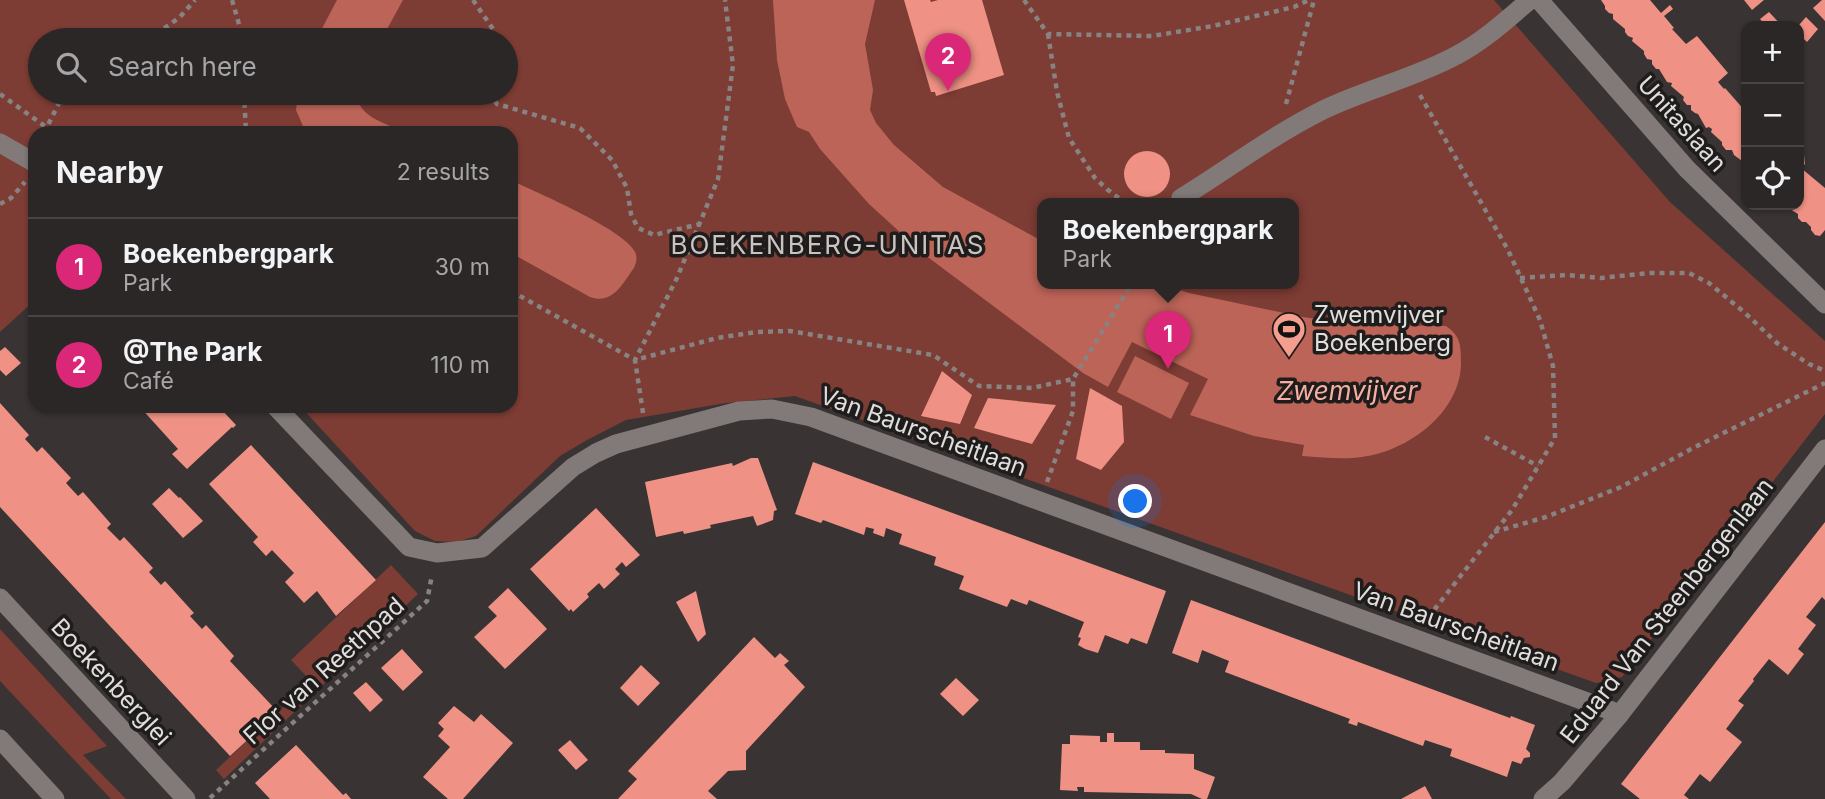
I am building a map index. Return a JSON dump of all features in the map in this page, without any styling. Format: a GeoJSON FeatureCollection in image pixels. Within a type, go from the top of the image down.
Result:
{"type":"FeatureCollection","features":[{"type":"Feature","properties":{"kind":"street"},"geometry":{"type":"LineString","coordinates":[[1181,198],[1277,135],[1334,105],[1458,55],[1530,0]]}},
{"type":"Feature","properties":{"kind":"street","name":"Unitaslaan"},"geometry":{"type":"LineString","coordinates":[[1539,0],[1687,169],[1825,304]]}},
{"type":"Feature","properties":{"kind":"street"},"geometry":{"type":"LineString","coordinates":[[0,143],[28,159]]}},
{"type":"Feature","properties":{"kind":"street","name":"Van Baurscheitlaan"},"geometry":{"type":"LineString","coordinates":[[282,413],[409,547],[437,553],[482,548],[573,467],[606,448],[739,411],[772,409],[811,417],[1620,714]]}},
{"type":"Feature","properties":{"kind":"street","name":"Eduard Van Steenbergenlaan"},"geometry":{"type":"LineString","coordinates":[[1543,799],[1562,782],[1620,714],[1825,449]]}},
{"type":"Feature","properties":{"kind":"street","name":"Boekenberglei"},"geometry":{"type":"LineString","coordinates":[[0,598],[186,799]]}},
{"type":"Feature","properties":{"kind":"street"},"geometry":{"type":"LineString","coordinates":[[0,739],[55,799]]}},
{"type":"Feature","properties":{"kind":"path"},"geometry":{"type":"LineString","coordinates":[[165,28],[180,17],[195,0]]}},
{"type":"Feature","properties":{"kind":"path"},"geometry":{"type":"LineString","coordinates":[[232,0],[240,28]]}},
{"type":"Feature","properties":{"kind":"path"},"geometry":{"type":"LineString","coordinates":[[473,0],[492,28]]}},
{"type":"Feature","properties":{"kind":"path"},"geometry":{"type":"LineString","coordinates":[[646,435],[635,360],[677,278],[718,179],[733,65],[725,0]]}},
{"type":"Feature","properties":{"kind":"path"},"geometry":{"type":"LineString","coordinates":[[1024,0],[1048,34],[1056,92],[1069,138],[1095,178],[1120,198]]}},
{"type":"Feature","properties":{"kind":"path"},"geometry":{"type":"LineString","coordinates":[[1048,34],[1152,36],[1213,26],[1294,7],[1312,0]]}},
{"type":"Feature","properties":{"kind":"path"},"geometry":{"type":"LineString","coordinates":[[1277,135],[1312,0]]}},
{"type":"Feature","properties":{"kind":"path"},"geometry":{"type":"LineString","coordinates":[[1409,76],[1508,250],[1540,320],[1553,366],[1555,438],[1511,510],[1412,637]]}},
{"type":"Feature","properties":{"kind":"path"},"geometry":{"type":"LineString","coordinates":[[0,94],[40,126]]}},
{"type":"Feature","properties":{"kind":"path"},"geometry":{"type":"LineString","coordinates":[[47,126],[58,105]]}},
{"type":"Feature","properties":{"kind":"path"},"geometry":{"type":"LineString","coordinates":[[245,105],[246,126]]}},
{"type":"Feature","properties":{"kind":"path"},"geometry":{"type":"LineString","coordinates":[[500,105],[580,128],[612,160],[627,188],[631,214],[638,228],[654,235],[700,224]]}},
{"type":"Feature","properties":{"kind":"path"},"geometry":{"type":"LineString","coordinates":[[1520,278],[1566,275],[1601,278],[1650,273],[1689,273],[1709,283],[1777,343],[1825,371]]}},
{"type":"Feature","properties":{"kind":"path"},"geometry":{"type":"LineString","coordinates":[[1040,500],[1073,411],[1073,379],[1128,289]]}},
{"type":"Feature","properties":{"kind":"path"},"geometry":{"type":"LineString","coordinates":[[518,295],[635,360],[717,338],[756,332],[790,331],[933,355],[979,386],[1032,388],[1073,379]]}},
{"type":"Feature","properties":{"kind":"path"},"geometry":{"type":"LineString","coordinates":[[1493,533],[1546,517],[1621,487],[1825,383]]}},
{"type":"Feature","properties":{"kind":"path"},"geometry":{"type":"LineString","coordinates":[[1485,437],[1538,466]]}},
{"type":"Feature","properties":{"kind":"path","name":"Flor van Reethpad"},"geometry":{"type":"LineString","coordinates":[[209,799],[427,601],[437,553]]}},
{"type":"Feature","properties":{"kind":"shaded area"},"geometry":{"type":"Polygon","coordinates":[[[0,0],[1494,0],[1670,202],[1825,341],[1825,414],[1622,677],[1596,683],[795,396],[726,403],[626,420],[560,456],[476,536],[457,542],[435,541],[415,531],[306,413],[518,413],[518,126],[28,126],[28,306],[0,332],[0,0]]]}},
{"type":"Feature","properties":{"kind":"shaded area"},"geometry":{"type":"Polygon","coordinates":[[[391,565],[418,594],[224,779],[216,770],[311,681],[291,660],[391,565]]]}},
{"type":"Feature","properties":{"kind":"shaded area"},"geometry":{"type":"Polygon","coordinates":[[[0,629],[107,746],[83,755],[126,799],[111,799],[0,681],[0,629]]]}},
{"type":"Feature","properties":{"kind":"water"},"geometry":{"type":"Polygon","coordinates":[[[337,0],[403,0],[388,28],[322,28],[337,0]]]}},
{"type":"Feature","properties":{"kind":"water","name":"Zwemvijver"},"geometry":{"type":"Polygon","coordinates":[[[773,0],[875,0],[865,44],[873,90],[870,110],[876,123],[894,145],[943,187],[1037,238],[1037,289],[1177,289],[1303,317],[1360,325],[1446,326],[1457,338],[1461,352],[1458,382],[1452,398],[1428,427],[1397,447],[1354,458],[1332,458],[1302,456],[1304,445],[1254,436],[1190,415],[1208,379],[1132,342],[1108,387],[1083,373],[925,255],[869,204],[820,149],[809,132],[797,127],[785,99],[777,60],[773,0]]]}},
{"type":"Feature","properties":{"kind":"water"},"geometry":{"type":"Polygon","coordinates":[[[297,105],[360,105],[375,119],[390,126],[303,126],[297,105]]]}},
{"type":"Feature","properties":{"kind":"water"},"geometry":{"type":"Polygon","coordinates":[[[518,183],[598,223],[628,243],[635,252],[634,268],[616,292],[605,298],[590,297],[518,257],[518,183]]]}},
{"type":"Feature","properties":{"kind":"water"},"geometry":{"type":"Polygon","coordinates":[[[1135,356],[1189,383],[1171,419],[1117,392],[1135,356]]]}},
{"type":"Feature","properties":{"kind":"building"},"geometry":{"type":"Polygon","coordinates":[[[904,0],[982,0],[1004,75],[936,96],[935,92],[931,92],[904,0]]]}},
{"type":"Feature","properties":{"kind":"building"},"geometry":{"type":"Polygon","coordinates":[[[1601,0],[1650,0],[1661,13],[1670,5],[1673,9],[1664,16],[1674,28],[1672,29],[1686,44],[1697,36],[1728,73],[1718,82],[1741,106],[1741,160],[1732,150],[1726,150],[1711,132],[1712,129],[1706,128],[1698,114],[1691,110],[1691,105],[1687,105],[1684,97],[1671,86],[1672,83],[1667,82],[1659,69],[1652,64],[1652,60],[1647,59],[1644,51],[1632,41],[1633,38],[1613,19],[1613,14],[1605,9],[1601,0]]]}},
{"type":"Feature","properties":{"kind":"building"},"geometry":{"type":"Polygon","coordinates":[[[1744,0],[1764,0],[1752,10],[1744,0]]]}},
{"type":"Feature","properties":{"kind":"building"},"geometry":{"type":"Polygon","coordinates":[[[1825,0],[1825,21],[1813,8],[1825,0]]]}},
{"type":"Feature","properties":{"kind":"building"},"geometry":{"type":"Polygon","coordinates":[[[1769,12],[1777,21],[1762,21],[1760,19],[1769,12]]]}},
{"type":"Feature","properties":{"kind":"building"},"geometry":{"type":"Polygon","coordinates":[[[1806,17],[1818,29],[1807,42],[1804,39],[1802,21],[1806,17]]]}},
{"type":"Feature","properties":{"kind":"building"},"geometry":{"type":"Polygon","coordinates":[[[1147,151],[1163,158],[1170,174],[1163,190],[1147,197],[1131,190],[1124,174],[1131,158],[1147,151]]]}},
{"type":"Feature","properties":{"kind":"building"},"geometry":{"type":"Polygon","coordinates":[[[1804,170],[1825,188],[1825,230],[1820,236],[1815,235],[1806,222],[1798,218],[1798,214],[1792,210],[1804,210],[1804,170]]]}},
{"type":"Feature","properties":{"kind":"building"},"geometry":{"type":"Polygon","coordinates":[[[5,347],[21,363],[6,376],[0,370],[0,351],[5,347]]]}},
{"type":"Feature","properties":{"kind":"building"},"geometry":{"type":"Polygon","coordinates":[[[942,371],[972,395],[960,424],[921,416],[942,371]]]}},
{"type":"Feature","properties":{"kind":"building"},"geometry":{"type":"Polygon","coordinates":[[[1090,388],[1122,406],[1124,442],[1101,470],[1076,459],[1090,388]]]}},
{"type":"Feature","properties":{"kind":"building"},"geometry":{"type":"Polygon","coordinates":[[[988,398],[1056,405],[1032,444],[974,428],[988,398]]]}},
{"type":"Feature","properties":{"kind":"building"},"geometry":{"type":"Polygon","coordinates":[[[0,403],[29,435],[25,439],[37,452],[42,447],[71,478],[66,483],[78,496],[83,492],[111,524],[107,528],[120,541],[124,537],[153,568],[149,572],[161,585],[165,581],[194,613],[190,616],[202,629],[206,625],[234,656],[230,661],[278,712],[230,756],[0,507],[0,403]]]}},
{"type":"Feature","properties":{"kind":"building"},"geometry":{"type":"Polygon","coordinates":[[[145,413],[225,413],[236,425],[187,469],[172,454],[178,449],[145,413]]]}},
{"type":"Feature","properties":{"kind":"building"},"geometry":{"type":"Polygon","coordinates":[[[251,445],[376,580],[336,616],[317,591],[304,603],[285,582],[294,573],[272,550],[266,556],[253,542],[258,537],[209,484],[251,445]]]}},
{"type":"Feature","properties":{"kind":"building"},"geometry":{"type":"Polygon","coordinates":[[[751,458],[758,458],[777,510],[774,511],[773,520],[757,526],[753,516],[710,525],[711,528],[684,534],[683,531],[656,537],[645,482],[732,463],[733,466],[751,458]]]}},
{"type":"Feature","properties":{"kind":"building"},"geometry":{"type":"Polygon","coordinates":[[[813,462],[1166,591],[1147,644],[1131,638],[1128,644],[1105,635],[1098,653],[1085,649],[1078,645],[1084,622],[1029,600],[1027,605],[1011,599],[1007,607],[959,589],[964,576],[934,565],[936,557],[899,544],[902,534],[886,528],[884,537],[873,533],[874,529],[866,527],[864,535],[823,520],[821,523],[795,514],[813,462]]]}},
{"type":"Feature","properties":{"kind":"building"},"geometry":{"type":"Polygon","coordinates":[[[169,488],[203,521],[183,538],[152,504],[169,488]]]}},
{"type":"Feature","properties":{"kind":"building"},"geometry":{"type":"Polygon","coordinates":[[[596,508],[640,555],[626,567],[622,562],[615,569],[620,574],[604,589],[599,583],[573,612],[571,609],[569,611],[530,569],[596,508]]]}},
{"type":"Feature","properties":{"kind":"building"},"geometry":{"type":"Polygon","coordinates":[[[1825,522],[1825,600],[1822,597],[1806,617],[1816,625],[1798,649],[1804,654],[1788,675],[1769,659],[1753,679],[1738,701],[1744,705],[1726,729],[1742,742],[1710,782],[1700,774],[1684,795],[1689,799],[1640,799],[1621,784],[1825,522]]]}},
{"type":"Feature","properties":{"kind":"building"},"geometry":{"type":"Polygon","coordinates":[[[508,588],[547,629],[505,669],[474,637],[497,616],[488,607],[508,588]]]}},
{"type":"Feature","properties":{"kind":"building"},"geometry":{"type":"Polygon","coordinates":[[[696,591],[706,634],[698,642],[676,602],[696,591]]]}},
{"type":"Feature","properties":{"kind":"building"},"geometry":{"type":"Polygon","coordinates":[[[1191,600],[1535,725],[1526,749],[1530,757],[1524,758],[1521,764],[1512,761],[1507,777],[1450,756],[1452,749],[1425,740],[1423,746],[1358,722],[1357,726],[1348,723],[1350,719],[1225,672],[1229,661],[1202,650],[1198,663],[1172,653],[1191,600]]]}},
{"type":"Feature","properties":{"kind":"building"},"geometry":{"type":"Polygon","coordinates":[[[754,637],[775,658],[780,653],[789,661],[784,665],[805,687],[746,751],[746,770],[728,771],[708,791],[717,799],[618,799],[637,779],[628,771],[754,637]]]}},
{"type":"Feature","properties":{"kind":"building"},"geometry":{"type":"Polygon","coordinates":[[[402,649],[423,672],[403,691],[381,668],[402,649]]]}},
{"type":"Feature","properties":{"kind":"building"},"geometry":{"type":"Polygon","coordinates":[[[641,665],[660,683],[638,706],[620,688],[641,665]]]}},
{"type":"Feature","properties":{"kind":"building"},"geometry":{"type":"Polygon","coordinates":[[[956,678],[979,700],[963,716],[940,694],[956,678]]]}},
{"type":"Feature","properties":{"kind":"building"},"geometry":{"type":"Polygon","coordinates":[[[366,682],[383,700],[370,712],[353,693],[366,682]]]}},
{"type":"Feature","properties":{"kind":"building"},"geometry":{"type":"Polygon","coordinates":[[[454,706],[474,722],[481,714],[513,743],[463,799],[448,799],[423,777],[450,747],[438,736],[444,729],[438,723],[454,706]]]}},
{"type":"Feature","properties":{"kind":"building"},"geometry":{"type":"Polygon","coordinates":[[[1107,733],[1114,733],[1114,742],[1140,742],[1140,750],[1194,754],[1194,769],[1215,777],[1207,799],[1191,794],[1084,792],[1084,787],[1077,787],[1078,791],[1060,790],[1062,744],[1070,744],[1070,735],[1100,736],[1100,742],[1107,742],[1107,733]]]}},
{"type":"Feature","properties":{"kind":"building"},"geometry":{"type":"Polygon","coordinates":[[[570,740],[588,760],[576,770],[558,750],[570,740]]]}},
{"type":"Feature","properties":{"kind":"building"},"geometry":{"type":"Polygon","coordinates":[[[296,745],[343,795],[346,793],[351,799],[270,799],[255,783],[296,745]]]}},
{"type":"Feature","properties":{"kind":"building"},"geometry":{"type":"Polygon","coordinates":[[[1425,786],[1432,799],[1401,799],[1425,786]]]}},
{"type":"Feature","properties":{"kind":"place","name":"@The Park"},"geometry":{"type":"Point","coordinates":[948,91]}},
{"type":"Feature","properties":{"kind":"place","name":"Zwemvijver Boekenberg"},"geometry":{"type":"Point","coordinates":[1289,359]}},
{"type":"Feature","properties":{"kind":"place","name":"Boekenbergpark"},"geometry":{"type":"Point","coordinates":[1168,369]}},
{"type":"Feature","properties":{"kind":"district","name":"BOEKENBERG-UNITAS"},"geometry":{"type":"Point","coordinates":[828,245]}}]}
